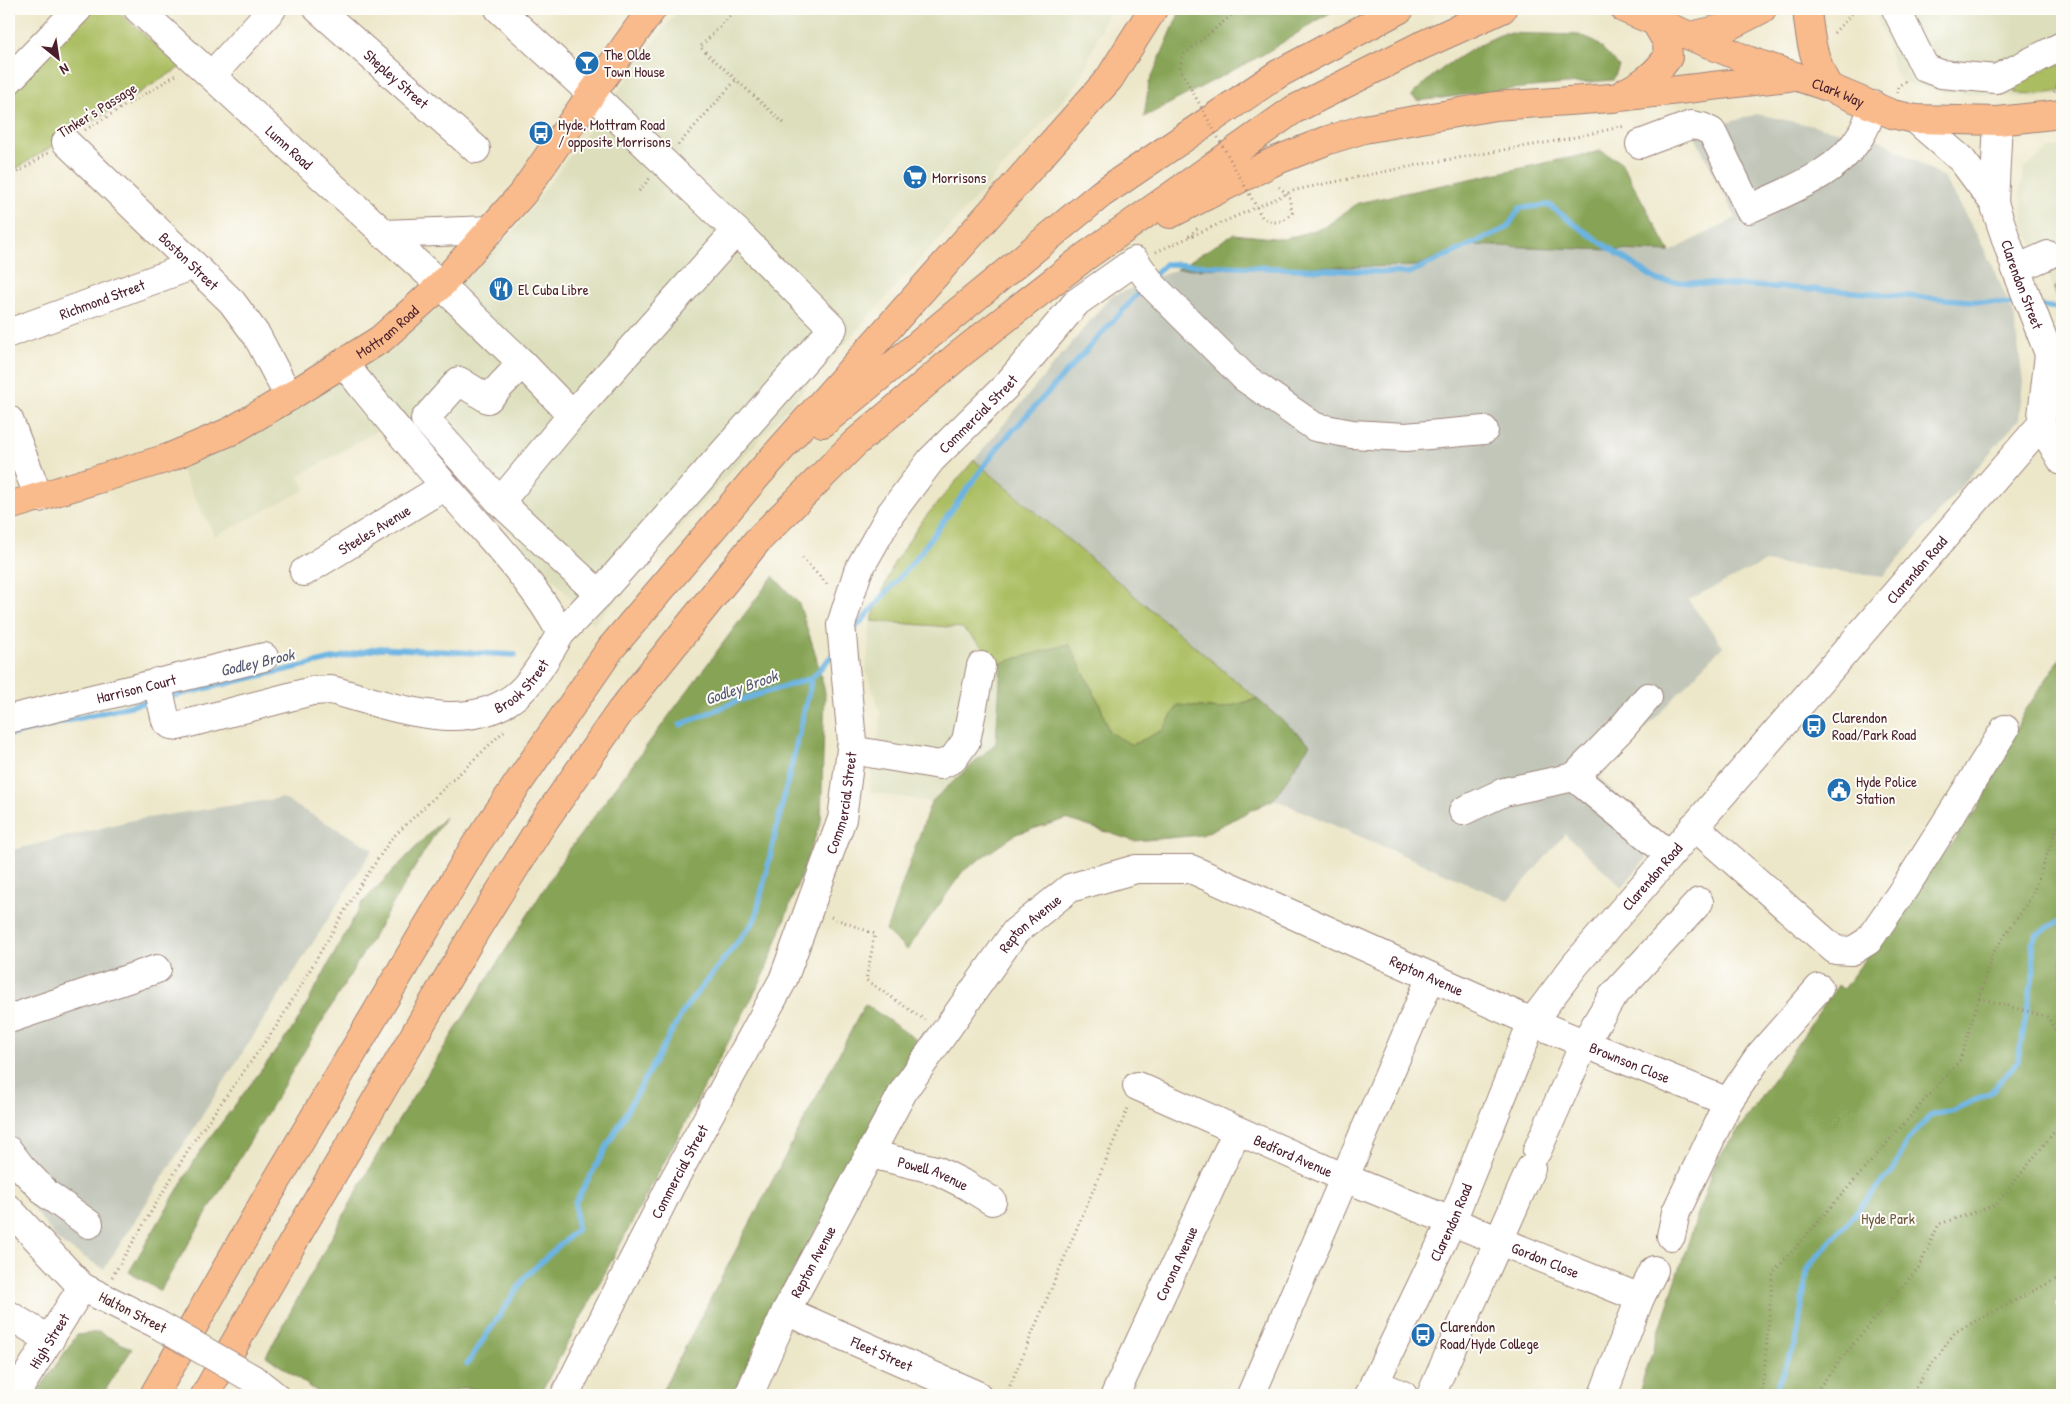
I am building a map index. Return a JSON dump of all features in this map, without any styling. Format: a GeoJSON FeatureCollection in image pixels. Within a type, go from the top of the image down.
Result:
{"type":"FeatureCollection","features":[{"type":"Feature","properties":{"kind":"main road","name":"Mottram Road"},"geometry":{"type":"LineString","coordinates":[[9,506],[168,458],[231,431],[381,339],[441,285],[523,193],[652,9]]}},
{"type":"Feature","properties":{"kind":"main road"},"geometry":{"type":"LineString","coordinates":[[154,1395],[276,1182],[475,846],[611,648],[756,478],[1109,80],[1153,9]]}},
{"type":"Feature","properties":{"kind":"main road"},"geometry":{"type":"LineString","coordinates":[[756,478],[1101,194],[1278,74],[1400,9]]}},
{"type":"Feature","properties":{"kind":"main road"},"geometry":{"type":"LineString","coordinates":[[205,1395],[477,928],[544,821],[620,712],[757,541],[855,443],[960,354],[1086,256],[1293,110],[1418,47],[1502,9]]}},
{"type":"Feature","properties":{"kind":"main road","name":"Clark Way"},"geometry":{"type":"LineString","coordinates":[[1625,9],[1750,61],[1828,87],[1893,112],[1998,121],[2062,114]]}},
{"type":"Feature","properties":{"kind":"main road"},"geometry":{"type":"LineString","coordinates":[[1691,36],[1725,28],[1762,9]]}},
{"type":"Feature","properties":{"kind":"main road"},"geometry":{"type":"LineString","coordinates":[[1807,9],[1811,48],[1817,66],[1828,87]]}},
{"type":"Feature","properties":{"kind":"main road"},"geometry":{"type":"LineString","coordinates":[[1611,98],[1639,86],[1658,71],[1668,57],[1667,42],[1656,22]]}},
{"type":"Feature","properties":{"kind":"main road"},"geometry":{"type":"LineString","coordinates":[[1086,256],[1275,161],[1328,140],[1364,129],[1495,106],[1611,98],[1794,77]]}},
{"type":"Feature","properties":{"kind":"street"},"geometry":{"type":"LineString","coordinates":[[9,80],[78,9]]}},
{"type":"Feature","properties":{"kind":"street","name":"Lumn Road"},"geometry":{"type":"LineString","coordinates":[[138,9],[205,68],[383,234],[441,285],[522,363],[572,415]]}},
{"type":"Feature","properties":{"kind":"street"},"geometry":{"type":"LineString","coordinates":[[205,68],[272,9]]}},
{"type":"Feature","properties":{"kind":"street","name":"Shepley Street"},"geometry":{"type":"LineString","coordinates":[[318,9],[476,149]]}},
{"type":"Feature","properties":{"kind":"street"},"geometry":{"type":"LineString","coordinates":[[342,363],[503,553],[551,614],[561,633],[599,594],[834,328],[707,202],[592,93],[499,9]]}},
{"type":"Feature","properties":{"kind":"street"},"geometry":{"type":"LineString","coordinates":[[1896,9],[1925,68],[1941,74],[1996,78],[2062,46]]}},
{"type":"Feature","properties":{"kind":"street"},"geometry":{"type":"LineString","coordinates":[[1633,135],[1691,124],[1712,132],[1749,209],[1820,176],[1854,146],[1863,132],[1893,112]]}},
{"type":"Feature","properties":{"kind":"street","name":"Clarendon Street"},"geometry":{"type":"LineString","coordinates":[[1893,112],[1962,160],[1994,203],[2049,354],[2041,425]]}},
{"type":"Feature","properties":{"kind":"street","name":"Clarendon Street"},"geometry":{"type":"LineString","coordinates":[[1994,203],[1998,121]]}},
{"type":"Feature","properties":{"kind":"street","name":"Boston Street"},"geometry":{"type":"LineString","coordinates":[[66,142],[232,302],[257,336],[289,397]]}},
{"type":"Feature","properties":{"kind":"street"},"geometry":{"type":"LineString","coordinates":[[383,234],[491,230]]}},
{"type":"Feature","properties":{"kind":"street"},"geometry":{"type":"LineString","coordinates":[[500,502],[572,415],[736,231]]}},
{"type":"Feature","properties":{"kind":"street"},"geometry":{"type":"LineString","coordinates":[[2020,278],[2048,255]]}},
{"type":"Feature","properties":{"kind":"street"},"geometry":{"type":"LineString","coordinates":[[1135,261],[1154,286],[1245,378],[1315,427],[1352,434],[1406,437],[1484,430]]}},
{"type":"Feature","properties":{"kind":"street","name":"Commercial Street"},"geometry":{"type":"LineString","coordinates":[[566,1395],[671,1185],[783,980],[842,819],[852,740],[841,625],[858,572],[891,513],[931,460],[1006,386],[1077,302],[1135,261]]}},
{"type":"Feature","properties":{"kind":"street","name":"Richmond Street"},"geometry":{"type":"LineString","coordinates":[[9,333],[194,265]]}},
{"type":"Feature","properties":{"kind":"street"},"geometry":{"type":"LineString","coordinates":[[522,363],[488,399],[459,381],[425,419],[500,502],[599,594]]}},
{"type":"Feature","properties":{"kind":"street"},"geometry":{"type":"LineString","coordinates":[[9,420],[39,498]]}},
{"type":"Feature","properties":{"kind":"street"},"geometry":{"type":"LineString","coordinates":[[2041,425],[2062,461]]}},
{"type":"Feature","properties":{"kind":"street","name":"Clarendon Road"},"geometry":{"type":"LineString","coordinates":[[1372,1389],[1452,1221],[1532,1022],[1575,965],[2041,425]]}},
{"type":"Feature","properties":{"kind":"street","name":"Steeles Avenue"},"geometry":{"type":"LineString","coordinates":[[304,572],[445,486]]}},
{"type":"Feature","properties":{"kind":"street","name":"Brook Street"},"geometry":{"type":"LineString","coordinates":[[160,693],[166,721],[171,725],[178,726],[312,691],[331,690],[414,712],[444,717],[470,716],[491,710],[508,702],[521,691],[561,633]]}},
{"type":"Feature","properties":{"kind":"street","name":"Harrison Court"},"geometry":{"type":"LineString","coordinates":[[9,719],[160,693],[264,657]]}},
{"type":"Feature","properties":{"kind":"street"},"geometry":{"type":"LineString","coordinates":[[851,750],[940,765],[953,759],[966,740],[981,666]]}},
{"type":"Feature","properties":{"kind":"street"},"geometry":{"type":"LineString","coordinates":[[1462,811],[1504,792],[1574,777],[1622,728],[1648,697]]}},
{"type":"Feature","properties":{"kind":"street"},"geometry":{"type":"LineString","coordinates":[[1694,826],[1835,950],[1852,951],[1868,941],[1881,923],[2005,729]]}},
{"type":"Feature","properties":{"kind":"street"},"geometry":{"type":"LineString","coordinates":[[1574,777],[1670,855]]}},
{"type":"Feature","properties":{"kind":"street","name":"Repton Avenue"},"geometry":{"type":"LineString","coordinates":[[748,1395],[786,1311],[904,1090],[1015,932],[1070,888],[1136,869],[1191,869],[1532,1022]]}},
{"type":"Feature","properties":{"kind":"street"},"geometry":{"type":"LineString","coordinates":[[1432,1395],[1584,1044],[1612,997],[1699,902]]}},
{"type":"Feature","properties":{"kind":"street"},"geometry":{"type":"LineString","coordinates":[[9,1019],[157,969]]}},
{"type":"Feature","properties":{"kind":"street"},"geometry":{"type":"LineString","coordinates":[[1251,1395],[1431,977]]}},
{"type":"Feature","properties":{"kind":"street"},"geometry":{"type":"LineString","coordinates":[[1671,1236],[1676,1212],[1728,1102],[1759,1056],[1819,988]]}},
{"type":"Feature","properties":{"kind":"street","name":"Brownson Close"},"geometry":{"type":"LineString","coordinates":[[1532,1022],[1728,1102]]}},
{"type":"Feature","properties":{"kind":"street","name":"Bedford Avenue"},"geometry":{"type":"LineString","coordinates":[[1137,1086],[1345,1178],[1452,1221]]}},
{"type":"Feature","properties":{"kind":"street","name":"Corona Avenue"},"geometry":{"type":"LineString","coordinates":[[1115,1395],[1237,1131]]}},
{"type":"Feature","properties":{"kind":"street"},"geometry":{"type":"LineString","coordinates":[[9,1150],[22,1168],[47,1194],[89,1224]]}},
{"type":"Feature","properties":{"kind":"street","name":"Powell Avenue"},"geometry":{"type":"LineString","coordinates":[[870,1154],[936,1170],[992,1201]]}},
{"type":"Feature","properties":{"kind":"street","name":"Halton Street"},"geometry":{"type":"LineString","coordinates":[[9,1209],[91,1291],[157,1324],[264,1388]]}},
{"type":"Feature","properties":{"kind":"street","name":"Gordon Close"},"geometry":{"type":"LineString","coordinates":[[1452,1221],[1640,1298]]}},
{"type":"Feature","properties":{"kind":"street"},"geometry":{"type":"LineString","coordinates":[[1603,1395],[1640,1298],[1654,1270]]}},
{"type":"Feature","properties":{"kind":"street","name":"High Street"},"geometry":{"type":"LineString","coordinates":[[15,1395],[50,1340],[91,1291]]}},
{"type":"Feature","properties":{"kind":"street","name":"Fleet Street"},"geometry":{"type":"LineString","coordinates":[[786,1311],[977,1395]]}},
{"type":"Feature","properties":{"kind":"street"},"geometry":{"type":"LineString","coordinates":[[9,1315],[50,1340]]}},
{"type":"Feature","properties":{"kind":"street"},"geometry":{"type":"LineString","coordinates":[[1372,1389],[1403,1395]]}},
{"type":"Feature","properties":{"kind":"path"},"geometry":{"type":"LineString","coordinates":[[737,9],[700,47],[786,125]]}},
{"type":"Feature","properties":{"kind":"path"},"geometry":{"type":"LineString","coordinates":[[1239,9],[1182,56],[1180,68],[1262,217],[1269,222],[1277,223],[1286,219],[1292,213],[1289,196],[1279,187]]}},
{"type":"Feature","properties":{"kind":"path"},"geometry":{"type":"LineString","coordinates":[[1834,33],[1856,9]]}},
{"type":"Feature","properties":{"kind":"path","name":"Tinker's Passage"},"geometry":{"type":"LineString","coordinates":[[9,178],[66,142],[205,68]]}},
{"type":"Feature","properties":{"kind":"path"},"geometry":{"type":"LineString","coordinates":[[1893,112],[1898,86],[1925,68]]}},
{"type":"Feature","properties":{"kind":"path"},"geometry":{"type":"LineString","coordinates":[[639,191],[736,80]]}},
{"type":"Feature","properties":{"kind":"path"},"geometry":{"type":"LineString","coordinates":[[1135,261],[1295,190],[1418,165],[1562,140],[1633,135]]}},
{"type":"Feature","properties":{"kind":"path"},"geometry":{"type":"LineString","coordinates":[[802,558],[835,592],[850,595]]}},
{"type":"Feature","properties":{"kind":"path"},"geometry":{"type":"LineString","coordinates":[[91,1291],[193,1142],[278,1024],[357,890],[392,838],[506,728]]}},
{"type":"Feature","properties":{"kind":"path"},"geometry":{"type":"LineString","coordinates":[[1762,1395],[1773,1273],[1960,1060],[1992,953],[2032,896],[2062,813]]}},
{"type":"Feature","properties":{"kind":"path"},"geometry":{"type":"LineString","coordinates":[[809,909],[876,934],[866,980],[944,1032]]}},
{"type":"Feature","properties":{"kind":"path"},"geometry":{"type":"LineString","coordinates":[[1979,998],[2048,1017],[2062,1044]]}},
{"type":"Feature","properties":{"kind":"path"},"geometry":{"type":"LineString","coordinates":[[1006,1395],[1137,1086]]}},
{"type":"Feature","properties":{"kind":"path"},"geometry":{"type":"LineString","coordinates":[[1812,1395],[1919,1267],[1940,1224],[1996,1206],[2062,1122]]}},
{"type":"Feature","properties":{"kind":"path"},"geometry":{"type":"LineString","coordinates":[[1910,1395],[1955,1332],[2062,1276]]}},
{"type":"Feature","properties":{"kind":"shaded area"},"geometry":{"type":"Polygon","coordinates":[[[679,9],[1109,9],[1080,81],[594,624],[407,417],[375,432],[299,476],[305,490],[215,536],[180,469],[256,424],[381,342],[514,231],[679,9]]]}},
{"type":"Feature","properties":{"kind":"shaded area"},"geometry":{"type":"Polygon","coordinates":[[[1874,9],[2062,9],[2062,94],[2034,98],[1943,92],[1899,81],[1874,9]]]}},
{"type":"Feature","properties":{"kind":"shaded area"},"geometry":{"type":"Polygon","coordinates":[[[1757,114],[1880,140],[1943,177],[1980,240],[2014,314],[2023,382],[2019,419],[1883,577],[1765,562],[1688,600],[1723,646],[1599,778],[1663,839],[1622,887],[1565,834],[1508,901],[1274,799],[1310,744],[974,460],[1110,297],[1177,269],[1416,266],[1468,245],[1670,252],[1736,218],[1693,133],[1757,114]]]}},
{"type":"Feature","properties":{"kind":"shaded area"},"geometry":{"type":"Polygon","coordinates":[[[2062,145],[2062,284],[2054,288],[2025,227],[2019,192],[2025,168],[2048,149],[2062,145]]]}},
{"type":"Feature","properties":{"kind":"shaded area"},"geometry":{"type":"Polygon","coordinates":[[[871,621],[962,628],[1001,663],[996,743],[931,802],[870,792],[881,714],[866,671],[871,621]]]}},
{"type":"Feature","properties":{"kind":"shaded area"},"geometry":{"type":"Polygon","coordinates":[[[282,798],[373,849],[104,1269],[59,1242],[9,1177],[9,851],[133,820],[282,798]]]}},
{"type":"Feature","properties":{"kind":"shaded area"},"geometry":{"type":"Polygon","coordinates":[[[778,1385],[799,1395],[773,1395],[778,1385]]]}},
{"type":"Feature","properties":{"kind":"green space"},"geometry":{"type":"Polygon","coordinates":[[[93,9],[115,9],[181,67],[9,173],[9,96],[93,9]]]}},
{"type":"Feature","properties":{"kind":"green space"},"geometry":{"type":"Polygon","coordinates":[[[1181,9],[1336,9],[1264,54],[1144,117],[1149,83],[1181,9]]]}},
{"type":"Feature","properties":{"kind":"green space"},"geometry":{"type":"Polygon","coordinates":[[[1504,33],[1579,35],[1597,43],[1619,66],[1613,80],[1521,88],[1418,101],[1411,96],[1454,60],[1504,33]]]}},
{"type":"Feature","properties":{"kind":"green space"},"geometry":{"type":"Polygon","coordinates":[[[2062,61],[2062,91],[2039,94],[2015,93],[2013,85],[2062,61]]]}},
{"type":"Feature","properties":{"kind":"green space"},"geometry":{"type":"Polygon","coordinates":[[[1601,151],[1621,162],[1670,252],[1468,245],[1416,266],[1177,269],[1233,234],[1284,239],[1325,227],[1358,203],[1601,151]]]}},
{"type":"Feature","properties":{"kind":"green space"},"geometry":{"type":"Polygon","coordinates":[[[2062,284],[2062,310],[2054,288],[2062,284]]]}},
{"type":"Feature","properties":{"kind":"green space"},"geometry":{"type":"Polygon","coordinates":[[[974,460],[1257,699],[1220,709],[1178,705],[1163,731],[1132,746],[1109,732],[1100,705],[1069,644],[1001,663],[962,628],[871,621],[894,563],[922,521],[974,460]]]}},
{"type":"Feature","properties":{"kind":"green space"},"geometry":{"type":"Polygon","coordinates":[[[773,576],[799,604],[814,649],[825,692],[821,821],[764,975],[544,1387],[531,1395],[500,1395],[466,1388],[433,1395],[322,1395],[266,1356],[381,1148],[566,854],[773,576]]]}},
{"type":"Feature","properties":{"kind":"green space"},"geometry":{"type":"Polygon","coordinates":[[[1069,644],[1100,705],[1109,732],[1132,745],[1163,730],[1178,705],[1220,709],[1257,699],[1310,744],[1274,799],[1202,835],[1134,841],[1066,819],[1016,834],[963,871],[907,950],[886,931],[931,802],[996,743],[1001,663],[1069,644]]]}},
{"type":"Feature","properties":{"kind":"green space","name":"Hyde Park"},"geometry":{"type":"Polygon","coordinates":[[[2062,656],[2062,1290],[2055,1305],[2062,1318],[2062,1395],[1638,1395],[1714,1165],[1838,985],[1843,989],[1977,809],[2025,711],[2062,656]]]}},
{"type":"Feature","properties":{"kind":"green space"},"geometry":{"type":"Polygon","coordinates":[[[445,817],[160,1291],[129,1272],[201,1150],[296,1024],[362,903],[445,817]]]}},
{"type":"Feature","properties":{"kind":"green space"},"geometry":{"type":"Polygon","coordinates":[[[865,1004],[921,1043],[773,1307],[733,1395],[660,1395],[865,1004]]]}},
{"type":"Feature","properties":{"kind":"green space"},"geometry":{"type":"Polygon","coordinates":[[[99,1332],[132,1349],[102,1395],[35,1395],[77,1335],[99,1332]]]}},
{"type":"Feature","properties":{"kind":"waterway"},"geometry":{"type":"LineString","coordinates":[[1155,275],[1165,264],[1409,273],[1507,228],[1520,208],[1549,205],[1658,281],[1828,290],[2022,305]]}},
{"type":"Feature","properties":{"kind":"waterway"},"geometry":{"type":"LineString","coordinates":[[851,633],[915,560],[998,447],[1145,286]]}},
{"type":"Feature","properties":{"kind":"waterway"},"geometry":{"type":"LineString","coordinates":[[2038,306],[2062,308]]}},
{"type":"Feature","properties":{"kind":"waterway","name":"Godley Brook"},"geometry":{"type":"LineString","coordinates":[[169,697],[380,648],[515,655]]}},
{"type":"Feature","properties":{"kind":"waterway"},"geometry":{"type":"LineString","coordinates":[[467,1364],[526,1276],[577,1229],[575,1203],[685,1008],[755,920],[812,678],[835,652]]}},
{"type":"Feature","properties":{"kind":"waterway","name":"Godley Brook"},"geometry":{"type":"LineString","coordinates":[[680,725],[737,701],[812,678]]}},
{"type":"Feature","properties":{"kind":"waterway","name":"Godley Brook"},"geometry":{"type":"LineString","coordinates":[[9,735],[155,700]]}},
{"type":"Feature","properties":{"kind":"waterway"},"geometry":{"type":"LineString","coordinates":[[1773,1395],[1796,1343],[1808,1267],[1895,1168],[1907,1141],[1930,1116],[1954,1110],[1991,1092],[2018,1061],[2034,969],[2032,943],[2036,935],[2062,919]]}},
{"type":"Feature","properties":{"kind":"place","name":"The Olde Town House"},"geometry":{"type":"Point","coordinates":[587,63]}},
{"type":"Feature","properties":{"kind":"place","name":"Hyde, Mottram Road / opposite Morrisons"},"geometry":{"type":"Point","coordinates":[541,133]}},
{"type":"Feature","properties":{"kind":"place","name":"Morrisons"},"geometry":{"type":"Point","coordinates":[915,177]}},
{"type":"Feature","properties":{"kind":"place","name":"El Cuba Libre"},"geometry":{"type":"Point","coordinates":[501,289]}},
{"type":"Feature","properties":{"kind":"place","name":"Clarendon Road/Park Road"},"geometry":{"type":"Point","coordinates":[1814,726]}},
{"type":"Feature","properties":{"kind":"place","name":"Hyde Police Station"},"geometry":{"type":"Point","coordinates":[1839,790]}},
{"type":"Feature","properties":{"kind":"place","name":"Clarendon Road/Hyde College"},"geometry":{"type":"Point","coordinates":[1423,1335]}}]}
